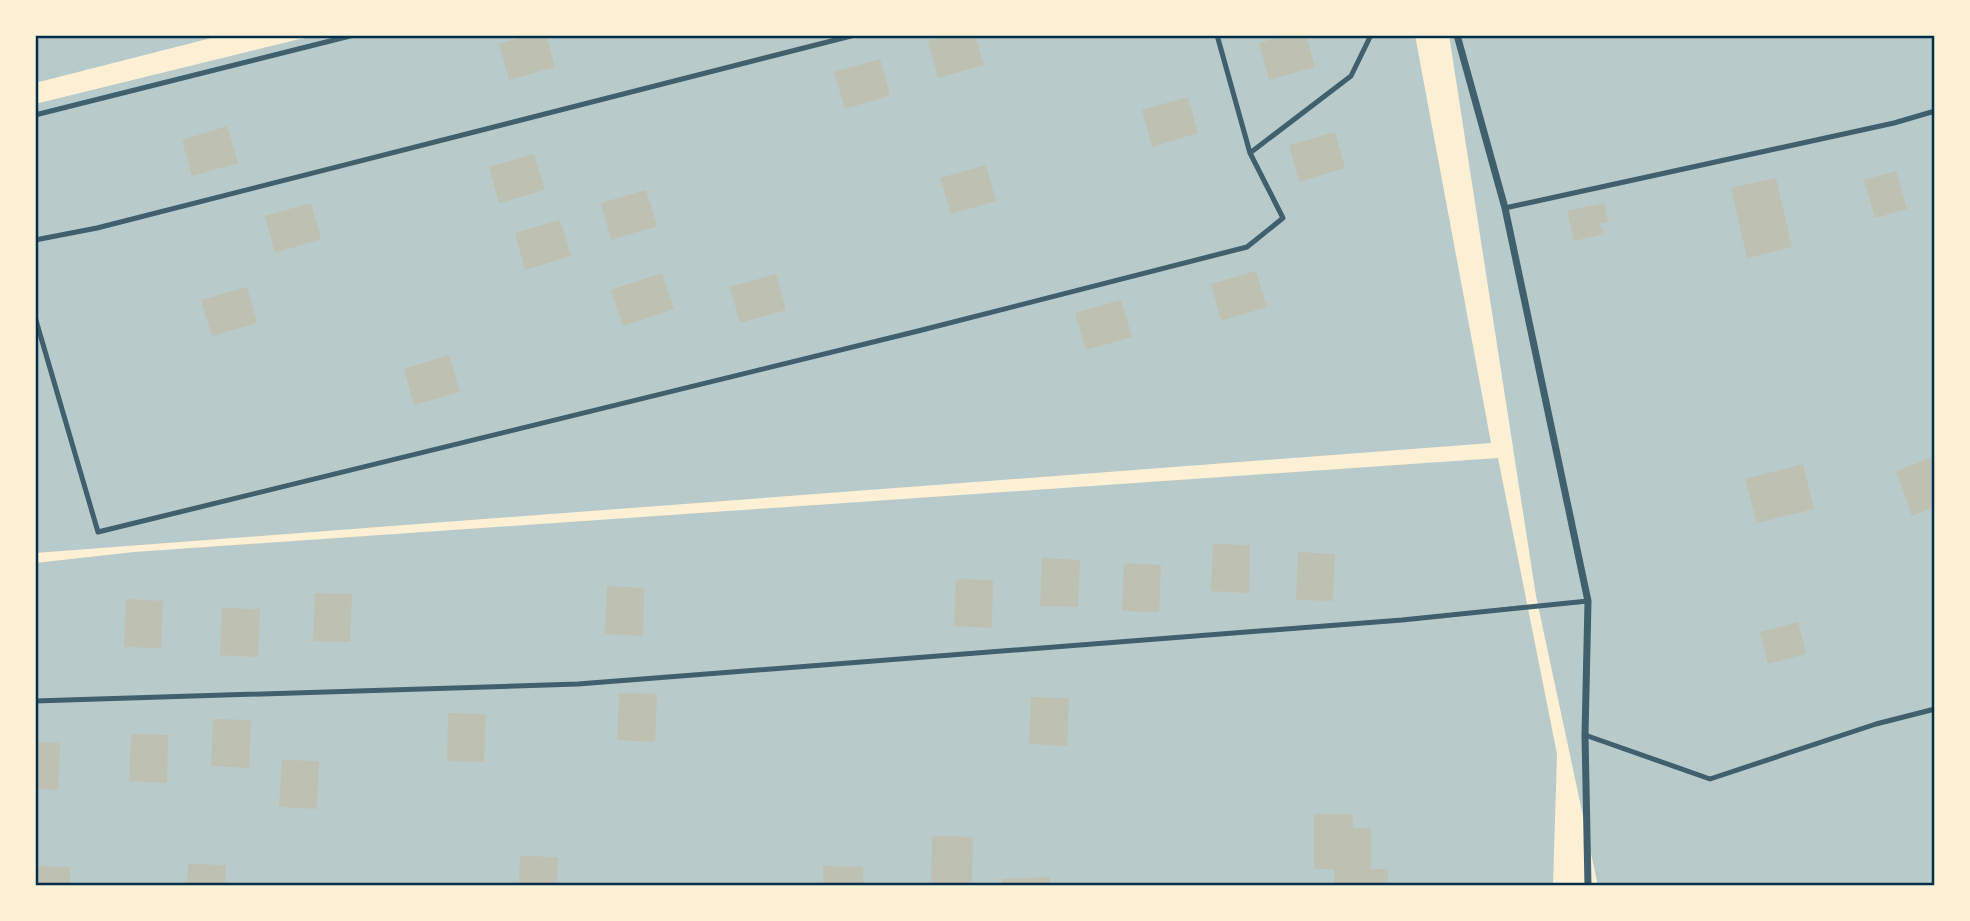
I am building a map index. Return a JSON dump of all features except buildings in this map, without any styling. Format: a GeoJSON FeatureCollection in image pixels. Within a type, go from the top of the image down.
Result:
{"type":"FeatureCollection","features":[{"type":"Feature","properties":{"kind":"street"},"geometry":{"type":"LineString","coordinates":[[1457,35],[1505,208],[1588,601],[1585,735],[1588,886]]}},
{"type":"Feature","properties":{"kind":"lane"},"geometry":{"type":"LineString","coordinates":[[35,115],[354,35]]}},
{"type":"Feature","properties":{"kind":"lane"},"geometry":{"type":"LineString","coordinates":[[35,240],[97,228],[855,35]]}},
{"type":"Feature","properties":{"kind":"lane"},"geometry":{"type":"LineString","coordinates":[[35,317],[98,532],[918,331],[1247,247],[1283,218],[1250,153],[1217,35]]}},
{"type":"Feature","properties":{"kind":"lane"},"geometry":{"type":"LineString","coordinates":[[1250,153],[1351,76],[1371,35]]}},
{"type":"Feature","properties":{"kind":"lane"},"geometry":{"type":"LineString","coordinates":[[1505,208],[1894,123],[1935,111]]}},
{"type":"Feature","properties":{"kind":"lane"},"geometry":{"type":"LineString","coordinates":[[35,701],[578,684],[1402,620],[1588,601]]}},
{"type":"Feature","properties":{"kind":"lane"},"geometry":{"type":"LineString","coordinates":[[1585,735],[1710,779],[1876,724],[1935,709]]}},
{"type":"Feature","properties":{"kind":"shaded area"},"geometry":{"type":"Polygon","coordinates":[[[35,35],[223,35],[35,83],[35,35]]]}},
{"type":"Feature","properties":{"kind":"shaded area"},"geometry":{"type":"Polygon","coordinates":[[[316,35],[1415,35],[1491,443],[35,553],[35,104],[316,35]]]}},
{"type":"Feature","properties":{"kind":"shaded area"},"geometry":{"type":"Polygon","coordinates":[[[1449,35],[1935,35],[1935,886],[1598,886],[1536,596],[1449,35]]]}},
{"type":"Feature","properties":{"kind":"shaded area"},"geometry":{"type":"Polygon","coordinates":[[[1498,458],[1557,754],[1553,886],[35,886],[35,563],[134,552],[1498,458]]]}}]}
